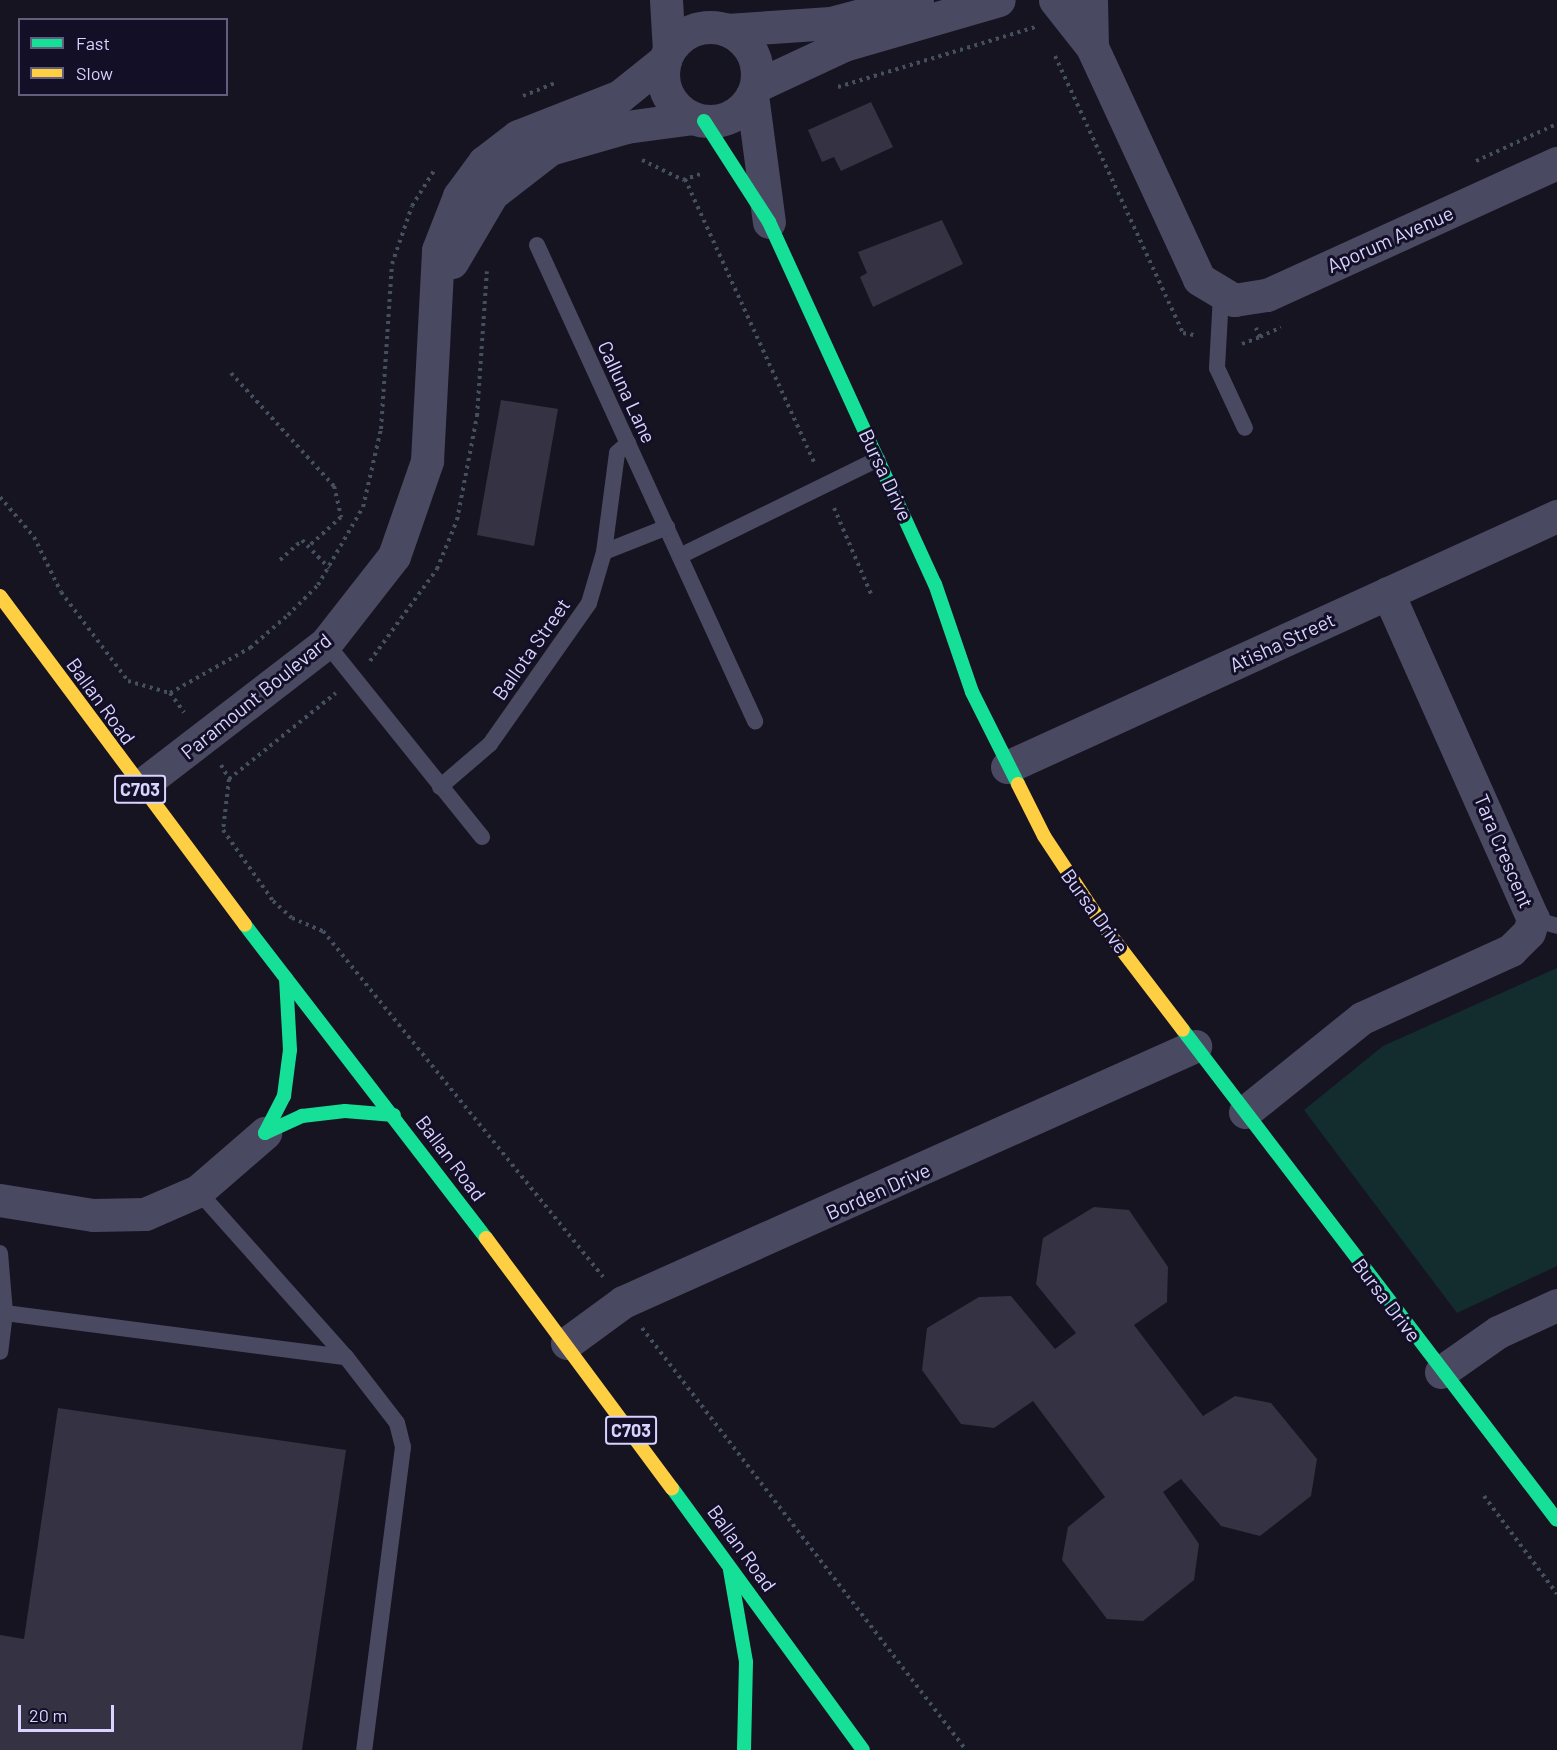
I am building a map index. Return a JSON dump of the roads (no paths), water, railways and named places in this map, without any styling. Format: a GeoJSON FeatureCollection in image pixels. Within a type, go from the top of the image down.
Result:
{"type":"FeatureCollection","features":[{"type":"Feature","properties":{"kind":"main road","name":"Bursa Drive"},"geometry":{"type":"LineString","coordinates":[[699,120],[769,222],[935,584],[972,692],[1007,767],[1069,878],[1442,1372],[1557,1520]]}},
{"type":"Feature","properties":{"kind":"main road","name":"Ballan Road"},"geometry":{"type":"LineString","coordinates":[[0,596],[139,787],[394,1115],[567,1343],[729,1561],[862,1750]]}},
{"type":"Feature","properties":{"kind":"main road"},"geometry":{"type":"LineString","coordinates":[[265,1133],[284,1096],[290,1050],[286,978]]}},
{"type":"Feature","properties":{"kind":"main road"},"geometry":{"type":"LineString","coordinates":[[265,1133],[302,1116],[345,1111],[394,1115]]}},
{"type":"Feature","properties":{"kind":"main road"},"geometry":{"type":"LineString","coordinates":[[729,1561],[746,1662],[744,1750]]}},
{"type":"Feature","properties":{"kind":"street"},"geometry":{"type":"LineString","coordinates":[[666,0],[668,94],[699,120],[727,118],[754,90],[844,45],[999,0]]}},
{"type":"Feature","properties":{"kind":"street"},"geometry":{"type":"LineString","coordinates":[[667,55],[684,34],[715,19],[831,23],[917,0]]}},
{"type":"Feature","properties":{"kind":"street"},"geometry":{"type":"LineString","coordinates":[[1072,6],[1190,264],[1221,296]]}},
{"type":"Feature","properties":{"kind":"street"},"geometry":{"type":"LineString","coordinates":[[715,19],[749,46],[754,90]]}},
{"type":"Feature","properties":{"kind":"street","name":"Paramount Boulevard"},"geometry":{"type":"LineString","coordinates":[[139,787],[326,643],[394,556],[418,498],[431,429],[443,226],[484,162],[527,132],[620,96],[667,55]]}},
{"type":"Feature","properties":{"kind":"street","name":"Bursa Drive"},"geometry":{"type":"LineString","coordinates":[[754,90],[769,222]]}},
{"type":"Feature","properties":{"kind":"street","name":"Paramount Boulevard"},"geometry":{"type":"LineString","coordinates":[[440,288],[469,225],[517,170],[582,137],[699,120]]}},
{"type":"Feature","properties":{"kind":"street","name":"Aporum Avenue"},"geometry":{"type":"LineString","coordinates":[[1221,296],[1245,302],[1267,295],[1557,163]]}},
{"type":"Feature","properties":{"kind":"street","name":"Atisha Street"},"geometry":{"type":"LineString","coordinates":[[1007,767],[1557,516]]}},
{"type":"Feature","properties":{"kind":"street","name":"Tara Crescent"},"geometry":{"type":"LineString","coordinates":[[1245,1112],[1362,1018],[1511,950],[1529,932],[1545,923],[1388,593]]}},
{"type":"Feature","properties":{"kind":"street","name":"Borden Drive"},"geometry":{"type":"LineString","coordinates":[[567,1343],[622,1302],[1195,1046]]}},
{"type":"Feature","properties":{"kind":"street"},"geometry":{"type":"LineString","coordinates":[[0,1200],[93,1215],[145,1214],[198,1191],[265,1133]]}},
{"type":"Feature","properties":{"kind":"street"},"geometry":{"type":"LineString","coordinates":[[1442,1372],[1498,1332],[1557,1305]]}},
{"type":"Feature","properties":{"kind":"lane","name":"Calluna Lane"},"geometry":{"type":"LineString","coordinates":[[537,245],[755,721]]}},
{"type":"Feature","properties":{"kind":"lane"},"geometry":{"type":"LineString","coordinates":[[1221,296],[1217,368],[1245,428]]}},
{"type":"Feature","properties":{"kind":"lane","name":"Ballota Street"},"geometry":{"type":"LineString","coordinates":[[440,787],[490,744],[583,612],[604,552],[617,453],[628,443]]}},
{"type":"Feature","properties":{"kind":"lane"},"geometry":{"type":"LineString","coordinates":[[680,556],[878,459]]}},
{"type":"Feature","properties":{"kind":"lane"},"geometry":{"type":"LineString","coordinates":[[604,552],[667,527]]}},
{"type":"Feature","properties":{"kind":"lane"},"geometry":{"type":"LineString","coordinates":[[326,643],[482,837]]}},
{"type":"Feature","properties":{"kind":"lane"},"geometry":{"type":"LineString","coordinates":[[198,1191],[346,1357],[397,1424],[403,1447],[364,1750]]}},
{"type":"Feature","properties":{"kind":"lane"},"geometry":{"type":"LineString","coordinates":[[0,1252],[6,1313],[0,1352]]}},
{"type":"Feature","properties":{"kind":"lane"},"geometry":{"type":"LineString","coordinates":[[6,1313],[346,1357]]}}]}
